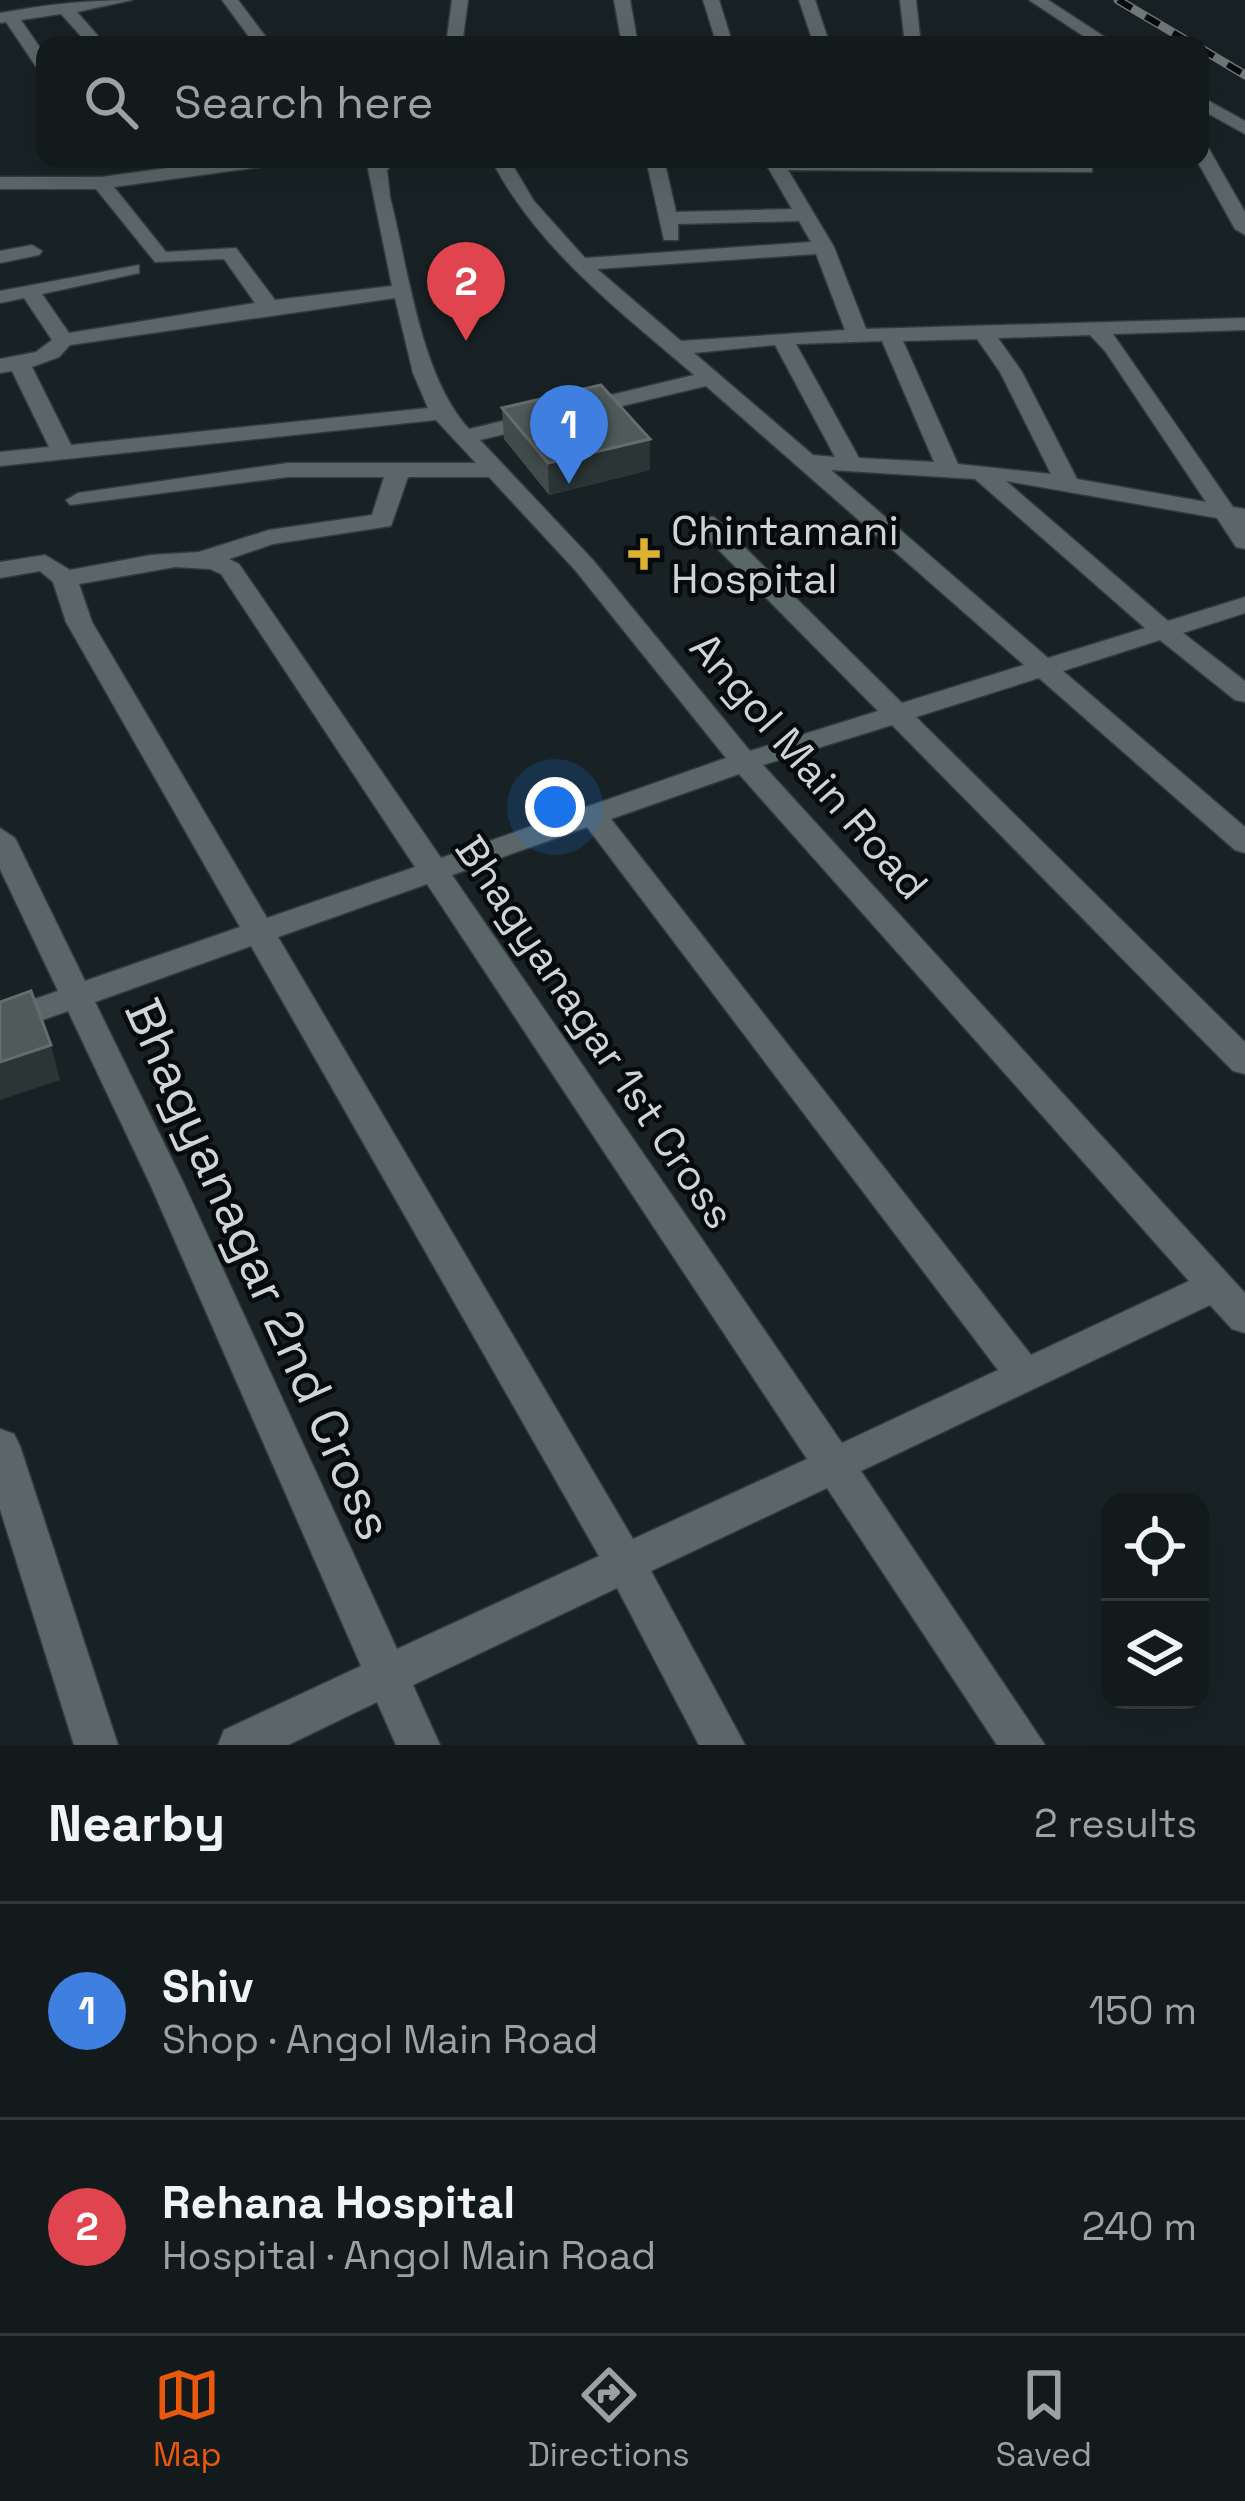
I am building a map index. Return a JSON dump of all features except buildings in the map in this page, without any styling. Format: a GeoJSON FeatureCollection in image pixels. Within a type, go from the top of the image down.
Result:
{"type":"FeatureCollection","features":[{"type":"Feature","properties":{"kind":"street"},"geometry":{"type":"LineString","coordinates":[[36,56],[5,17],[124,0]]}},
{"type":"Feature","properties":{"kind":"street"},"geometry":{"type":"LineString","coordinates":[[230,0],[257,36]]}},
{"type":"Feature","properties":{"kind":"street"},"geometry":{"type":"LineString","coordinates":[[455,36],[460,0]]}},
{"type":"Feature","properties":{"kind":"street"},"geometry":{"type":"LineString","coordinates":[[622,0],[628,36]]}},
{"type":"Feature","properties":{"kind":"street"},"geometry":{"type":"LineString","coordinates":[[711,0],[722,36]]}},
{"type":"Feature","properties":{"kind":"street"},"geometry":{"type":"LineString","coordinates":[[807,0],[819,36]]}},
{"type":"Feature","properties":{"kind":"street"},"geometry":{"type":"LineString","coordinates":[[908,0],[913,36]]}},
{"type":"Feature","properties":{"kind":"street"},"geometry":{"type":"LineString","coordinates":[[1036,0],[1094,36]]}},
{"type":"Feature","properties":{"kind":"street"},"geometry":{"type":"LineString","coordinates":[[64,7],[90,36]]}},
{"type":"Feature","properties":{"kind":"street"},"geometry":{"type":"LineString","coordinates":[[1209,107],[1245,129]]}},
{"type":"Feature","properties":{"kind":"street"},"geometry":{"type":"LineString","coordinates":[[1209,114],[1221,115]]}},
{"type":"Feature","properties":{"kind":"street"},"geometry":{"type":"LineString","coordinates":[[1209,165],[1245,229]]}},
{"type":"Feature","properties":{"kind":"street"},"geometry":{"type":"LineString","coordinates":[[106,168],[109,182],[151,250],[162,258],[229,252],[269,307]]}},
{"type":"Feature","properties":{"kind":"street"},"geometry":{"type":"LineString","coordinates":[[0,183],[109,182],[209,168]]}},
{"type":"Feature","properties":{"kind":"street","name":"Angol Main Road"},"geometry":{"type":"LineString","coordinates":[[375,168],[424,374],[442,413],[584,565],[744,762],[1245,1318]]}},
{"type":"Feature","properties":{"kind":"street"},"geometry":{"type":"LineString","coordinates":[[504,168],[513,185],[579,264],[1245,843]]}},
{"type":"Feature","properties":{"kind":"street"},"geometry":{"type":"LineString","coordinates":[[657,168],[675,254]]}},
{"type":"Feature","properties":{"kind":"street"},"geometry":{"type":"LineString","coordinates":[[778,168],[824,247],[858,336]]}},
{"type":"Feature","properties":{"kind":"street"},"geometry":{"type":"LineString","coordinates":[[667,218],[806,215]]}},
{"type":"Feature","properties":{"kind":"street"},"geometry":{"type":"LineString","coordinates":[[579,264],[824,247]]}},
{"type":"Feature","properties":{"kind":"street"},"geometry":{"type":"LineString","coordinates":[[0,257],[32,251]]}},
{"type":"Feature","properties":{"kind":"street"},"geometry":{"type":"LineString","coordinates":[[0,297],[132,269]]}},
{"type":"Feature","properties":{"kind":"street"},"geometry":{"type":"LineString","coordinates":[[30,291],[63,340]]}},
{"type":"Feature","properties":{"kind":"street"},"geometry":{"type":"LineString","coordinates":[[63,340],[404,291]]}},
{"type":"Feature","properties":{"kind":"street"},"geometry":{"type":"LineString","coordinates":[[680,348],[782,338],[1094,327],[1241,330]]}},
{"type":"Feature","properties":{"kind":"street"},"geometry":{"type":"LineString","coordinates":[[1094,327],[1234,514],[1245,542]]}},
{"type":"Feature","properties":{"kind":"street"},"geometry":{"type":"LineString","coordinates":[[983,332],[1011,372],[1067,482]]}},
{"type":"Feature","properties":{"kind":"street"},"geometry":{"type":"LineString","coordinates":[[889,334],[948,467]]}},
{"type":"Feature","properties":{"kind":"street"},"geometry":{"type":"LineString","coordinates":[[782,338],[850,463]]}},
{"type":"Feature","properties":{"kind":"street"},"geometry":{"type":"LineString","coordinates":[[63,340],[58,350],[44,358],[9,364],[64,453]]}},
{"type":"Feature","properties":{"kind":"street"},"geometry":{"type":"LineString","coordinates":[[463,437],[714,377]]}},
{"type":"Feature","properties":{"kind":"street"},"geometry":{"type":"LineString","coordinates":[[0,459],[442,413]]}},
{"type":"Feature","properties":{"kind":"street"},"geometry":{"type":"LineString","coordinates":[[809,462],[979,470],[1234,514]]}},
{"type":"Feature","properties":{"kind":"street"},"geometry":{"type":"LineString","coordinates":[[65,580],[206,558],[269,537],[382,521],[399,468]]}},
{"type":"Feature","properties":{"kind":"street"},"geometry":{"type":"LineString","coordinates":[[78,500],[288,470],[493,470]]}},
{"type":"Feature","properties":{"kind":"street"},"geometry":{"type":"LineString","coordinates":[[979,470],[1163,630],[1245,694]]}},
{"type":"Feature","properties":{"kind":"street"},"geometry":{"type":"LineString","coordinates":[[705,522],[1245,1063]]}},
{"type":"Feature","properties":{"kind":"street","name":"Bhagyanagar 1st Cross"},"geometry":{"type":"LineString","coordinates":[[206,558],[230,569],[1023,1745]]}},
{"type":"Feature","properties":{"kind":"street"},"geometry":{"type":"LineString","coordinates":[[0,570],[45,563],[65,580],[79,622],[625,1563],[723,1745]]}},
{"type":"Feature","properties":{"kind":"street"},"geometry":{"type":"LineString","coordinates":[[0,1023],[744,762],[1245,605]]}},
{"type":"Feature","properties":{"kind":"street"},"geometry":{"type":"LineString","coordinates":[[592,815],[1024,1376]]}},
{"type":"Feature","properties":{"kind":"street","name":"Bhagyanagar 2nd Cross"},"geometry":{"type":"LineString","coordinates":[[0,838],[79,995],[418,1745]]}},
{"type":"Feature","properties":{"kind":"street"},"geometry":{"type":"LineString","coordinates":[[240,1745],[1216,1285]]}},
{"type":"Feature","properties":{"kind":"street"},"geometry":{"type":"LineString","coordinates":[[0,1446],[96,1745]]}},
{"type":"Feature","properties":{"kind":"railway"},"geometry":{"type":"LineString","coordinates":[[1118,0],[1179,36]]}},
{"type":"Feature","properties":{"kind":"railway"},"geometry":{"type":"LineString","coordinates":[[1209,53],[1245,75]]}},
{"type":"Feature","properties":{"kind":"place","name":"Rehana Hospital"},"geometry":{"type":"Point","coordinates":[466,341]}},
{"type":"Feature","properties":{"kind":"place","name":"Shiv"},"geometry":{"type":"Point","coordinates":[569,484]}},
{"type":"Feature","properties":{"kind":"place","name":"Chintamani Hospital"},"geometry":{"type":"Point","coordinates":[644,554]}}]}
